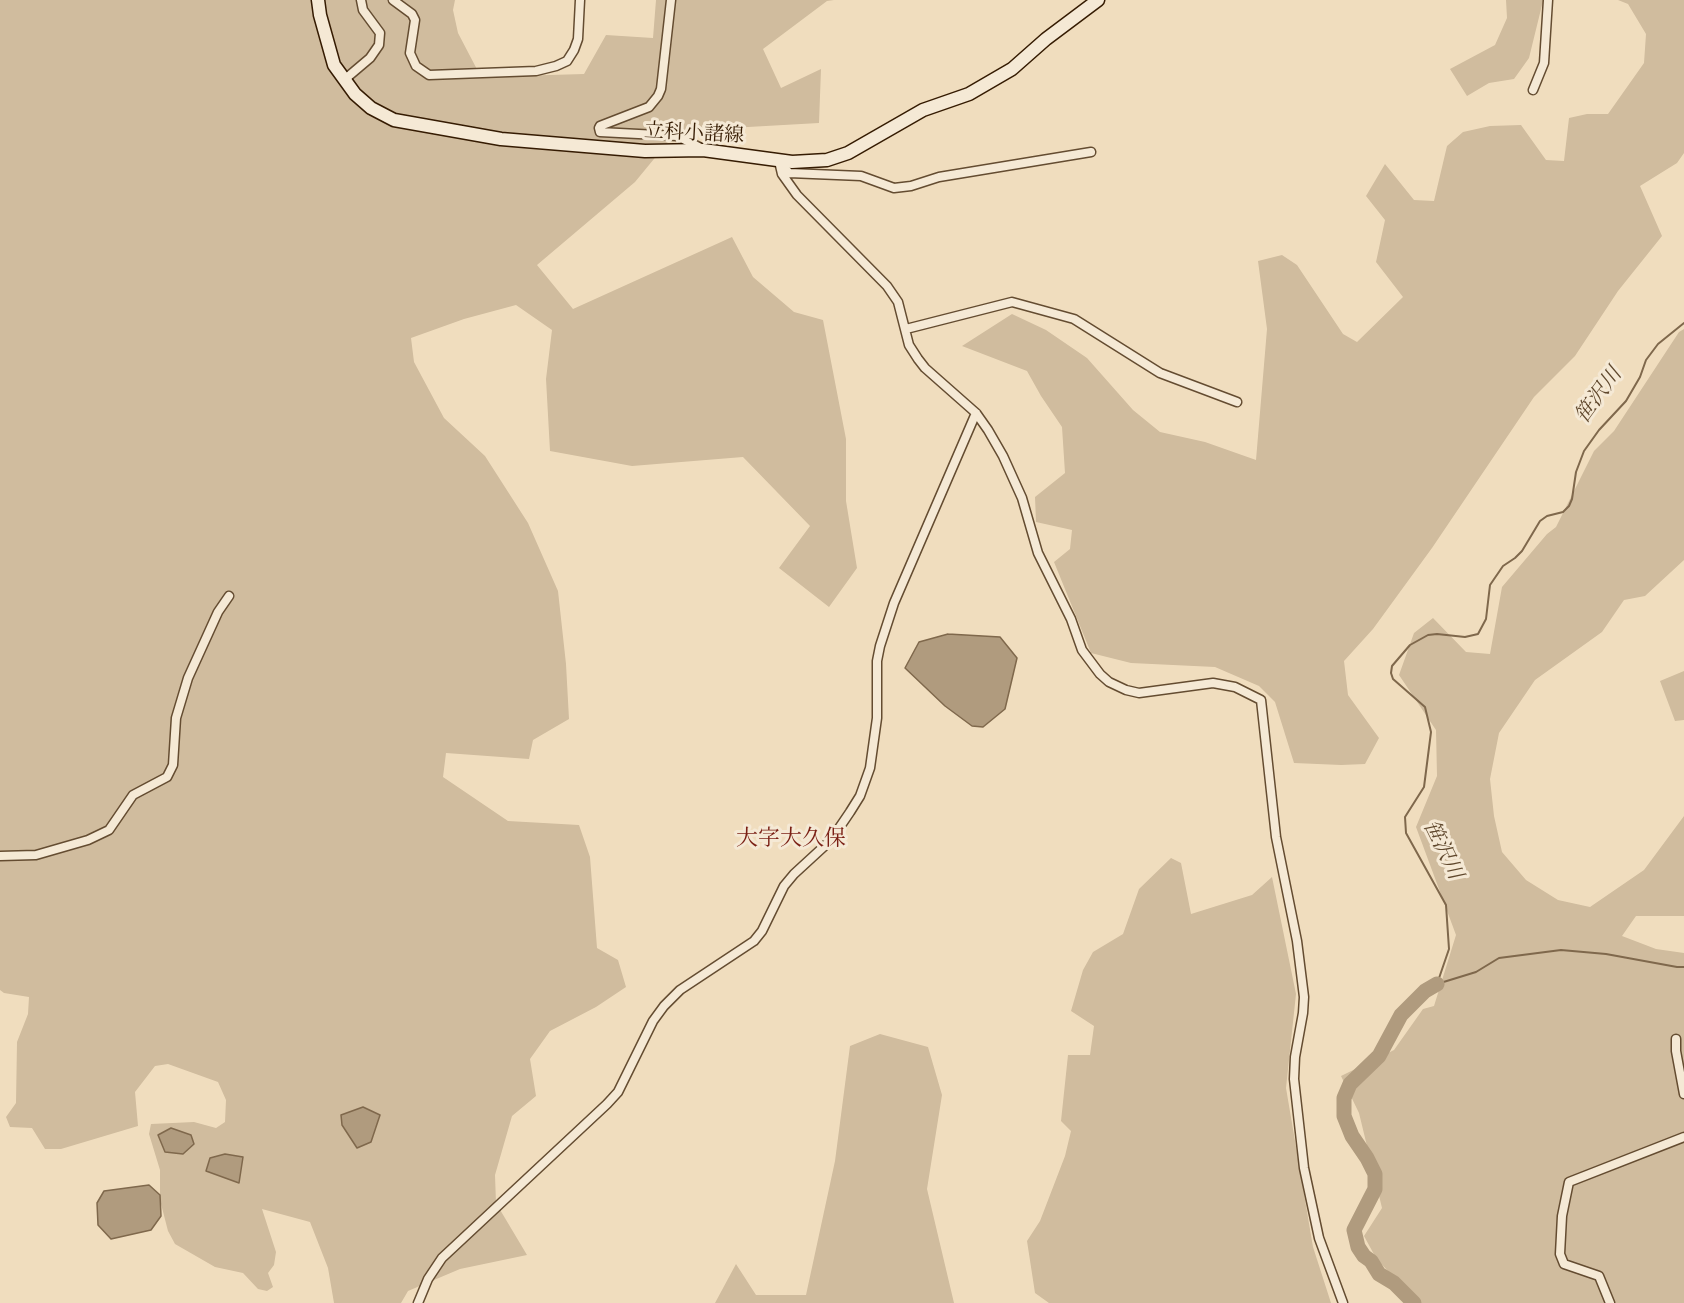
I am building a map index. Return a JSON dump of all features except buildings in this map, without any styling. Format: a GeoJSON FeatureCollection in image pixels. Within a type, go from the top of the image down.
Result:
{"type":"FeatureCollection","features":[{"type":"Feature","properties":{"kind":"main road","name":"立科小諸線"},"geometry":{"type":"LineString","coordinates":[[318,0],[334,65],[344,80],[371,108],[394,120],[501,139],[606,149],[703,150],[779,161],[804,162],[827,160],[848,153],[923,110],[969,94],[1012,69],[1046,39],[1098,0]]}},
{"type":"Feature","properties":{"kind":"street"},"geometry":{"type":"LineString","coordinates":[[344,80],[370,58],[379,45],[380,33],[363,10],[361,0]]}},
{"type":"Feature","properties":{"kind":"street"},"geometry":{"type":"LineString","coordinates":[[393,0],[412,14],[415,20],[410,53],[416,66],[429,75],[536,71],[567,61],[578,39],[580,0]]}},
{"type":"Feature","properties":{"kind":"street"},"geometry":{"type":"LineString","coordinates":[[671,0],[661,88],[658,96],[649,106],[600,126],[599,129],[600,132],[677,136],[703,150]]}},
{"type":"Feature","properties":{"kind":"street"},"geometry":{"type":"LineString","coordinates":[[1533,90],[1544,63],[1548,0]]}},
{"type":"Feature","properties":{"kind":"street"},"geometry":{"type":"LineString","coordinates":[[779,161],[789,173],[861,176],[894,188],[911,186],[939,177],[1091,152]]}},
{"type":"Feature","properties":{"kind":"street"},"geometry":{"type":"LineString","coordinates":[[779,161],[782,174],[797,195],[887,286],[898,302],[909,345],[925,368],[976,413],[1003,456],[1022,498],[1038,553],[1071,619],[1082,650],[1100,674],[1109,682],[1139,693],[1213,683],[1235,687],[1261,700],[1276,837],[1297,941],[1304,997],[1294,1079],[1304,1167],[1319,1238],[1343,1303]]}},
{"type":"Feature","properties":{"kind":"street"},"geometry":{"type":"LineString","coordinates":[[906,329],[1012,303],[1032,307],[1074,319],[1160,373],[1238,402]]}},
{"type":"Feature","properties":{"kind":"street"},"geometry":{"type":"LineString","coordinates":[[418,1303],[428,1279],[442,1258],[618,1092],[653,1021],[664,1006],[680,990],[758,936],[770,918],[784,886],[794,874],[823,849],[850,812],[860,796],[870,768],[877,718],[877,661],[880,646],[894,603],[976,413]]}},
{"type":"Feature","properties":{"kind":"street"},"geometry":{"type":"LineString","coordinates":[[0,856],[36,855],[88,840],[108,830],[133,795],[167,777],[173,765],[176,718],[188,678],[218,612],[229,596]]}},
{"type":"Feature","properties":{"kind":"street"},"geometry":{"type":"LineString","coordinates":[[1677,1039],[1676,1052],[1684,1094]]}},
{"type":"Feature","properties":{"kind":"street"},"geometry":{"type":"LineString","coordinates":[[1610,1303],[1599,1276],[1564,1264],[1560,1254],[1562,1216],[1569,1182],[1684,1137]]}},
{"type":"Feature","properties":{"kind":"shaded area"},"geometry":{"type":"Polygon","coordinates":[[[0,0],[455,0],[453,10],[458,33],[481,77],[584,74],[606,35],[653,38],[656,0],[834,0],[827,1],[763,49],[781,88],[821,69],[819,123],[677,131],[635,182],[537,265],[573,309],[732,237],[753,277],[794,312],[823,320],[846,439],[846,501],[857,568],[829,607],[779,568],[810,526],[743,457],[632,466],[550,451],[546,379],[552,330],[516,305],[464,319],[411,338],[414,362],[444,418],[485,456],[528,523],[558,591],[566,664],[569,719],[533,740],[529,759],[446,753],[443,777],[508,821],[579,825],[590,857],[597,948],[618,960],[626,987],[596,1007],[550,1031],[530,1059],[536,1096],[512,1116],[495,1175],[496,1203],[527,1255],[460,1269],[408,1291],[401,1303],[334,1303],[328,1268],[310,1222],[262,1209],[276,1252],[274,1265],[268,1273],[273,1287],[267,1291],[258,1289],[243,1273],[215,1267],[175,1244],[168,1231],[160,1200],[160,1170],[149,1134],[151,1124],[194,1122],[216,1128],[225,1122],[226,1100],[218,1082],[168,1064],[155,1066],[135,1092],[138,1126],[61,1149],[45,1149],[32,1128],[10,1127],[6,1117],[16,1103],[17,1042],[28,1014],[29,997],[4,993],[0,990],[0,0]]]}},
{"type":"Feature","properties":{"kind":"shaded area"},"geometry":{"type":"Polygon","coordinates":[[[1506,0],[1545,0],[1529,58],[1514,79],[1489,83],[1467,96],[1450,69],[1495,45],[1507,18],[1506,0]]]}},
{"type":"Feature","properties":{"kind":"shaded area"},"geometry":{"type":"Polygon","coordinates":[[[1618,0],[1684,0],[1684,153],[1677,163],[1640,186],[1662,236],[1618,291],[1575,356],[1534,397],[1432,548],[1373,629],[1344,661],[1348,695],[1379,738],[1365,764],[1294,763],[1275,702],[1259,686],[1215,667],[1131,663],[1091,653],[1054,562],[1070,549],[1072,530],[1036,522],[1035,497],[1065,473],[1062,427],[1027,371],[962,346],[1012,314],[1046,330],[1087,358],[1133,410],[1160,432],[1205,442],[1256,460],[1267,329],[1258,261],[1282,255],[1297,265],[1343,334],[1357,342],[1403,297],[1376,262],[1385,220],[1366,196],[1385,164],[1414,200],[1434,201],[1447,146],[1463,132],[1490,126],[1521,125],[1546,160],[1564,161],[1569,118],[1587,114],[1608,114],[1644,63],[1646,34],[1628,4],[1618,0]]]}},
{"type":"Feature","properties":{"kind":"shaded area"},"geometry":{"type":"Polygon","coordinates":[[[1684,329],[1684,560],[1645,596],[1624,600],[1602,632],[1535,680],[1499,733],[1490,779],[1494,816],[1502,852],[1526,880],[1558,900],[1590,907],[1644,870],[1684,816],[1684,916],[1636,916],[1622,936],[1656,949],[1684,953],[1684,1303],[1417,1303],[1376,1258],[1364,1236],[1382,1208],[1359,1113],[1341,1076],[1394,1050],[1423,1009],[1434,1006],[1456,935],[1416,827],[1437,776],[1436,730],[1399,675],[1414,633],[1433,618],[1466,652],[1490,654],[1502,587],[1547,534],[1556,527],[1594,451],[1614,431],[1679,332],[1684,329]]]}},
{"type":"Feature","properties":{"kind":"shaded area"},"geometry":{"type":"Polygon","coordinates":[[[948,634],[1000,637],[1017,658],[1005,709],[983,727],[972,726],[945,706],[905,668],[919,642],[948,634]]]}},
{"type":"Feature","properties":{"kind":"shaded area"},"geometry":{"type":"Polygon","coordinates":[[[1684,671],[1684,720],[1675,721],[1660,681],[1684,671]]]}},
{"type":"Feature","properties":{"kind":"shaded area"},"geometry":{"type":"Polygon","coordinates":[[[1171,858],[1181,863],[1191,914],[1252,895],[1272,877],[1296,994],[1286,1088],[1313,1247],[1331,1303],[1049,1303],[1035,1293],[1027,1241],[1040,1221],[1065,1156],[1071,1131],[1061,1121],[1068,1055],[1090,1055],[1094,1026],[1071,1011],[1083,970],[1093,952],[1123,934],[1139,889],[1171,858]]]}},
{"type":"Feature","properties":{"kind":"shaded area"},"geometry":{"type":"Polygon","coordinates":[[[880,1034],[928,1047],[942,1095],[927,1189],[954,1303],[715,1303],[736,1264],[756,1295],[806,1295],[835,1161],[850,1046],[880,1034]]]}},
{"type":"Feature","properties":{"kind":"shaded area"},"geometry":{"type":"Polygon","coordinates":[[[363,1107],[380,1115],[371,1142],[357,1148],[342,1125],[341,1115],[363,1107]]]}},
{"type":"Feature","properties":{"kind":"shaded area"},"geometry":{"type":"Polygon","coordinates":[[[171,1128],[191,1135],[194,1144],[183,1154],[165,1152],[158,1135],[171,1128]]]}},
{"type":"Feature","properties":{"kind":"shaded area"},"geometry":{"type":"Polygon","coordinates":[[[225,1154],[243,1157],[239,1183],[206,1171],[210,1158],[225,1154]]]}},
{"type":"Feature","properties":{"kind":"shaded area"},"geometry":{"type":"Polygon","coordinates":[[[149,1185],[160,1195],[161,1216],[151,1230],[111,1239],[98,1225],[97,1203],[104,1191],[149,1185]]]}},
{"type":"Feature","properties":{"kind":"waterway","name":"笹沢川"},"geometry":{"type":"LineString","coordinates":[[1437,984],[1449,949],[1446,905],[1406,833],[1405,817],[1424,787],[1431,732],[1425,707],[1393,679],[1392,666],[1410,645],[1428,635],[1465,637],[1478,634],[1486,619],[1490,585],[1503,566],[1522,551],[1540,521],[1547,516],[1563,512],[1569,506],[1576,472],[1584,451],[1599,430],[1626,401],[1640,377],[1646,360],[1658,344],[1684,323]]}},
{"type":"Feature","properties":{"kind":"waterway"},"geometry":{"type":"LineString","coordinates":[[1437,984],[1476,972],[1499,958],[1561,950],[1606,954],[1684,967]]}},
{"type":"Feature","properties":{"kind":"waterway","name":"笹沢川"},"geometry":{"type":"LineString","coordinates":[[1414,1303],[1394,1283],[1379,1274],[1358,1247],[1354,1230],[1375,1189],[1375,1174],[1352,1136],[1344,1116],[1344,1098],[1350,1084],[1379,1056],[1401,1015],[1425,991],[1437,984]]}},
{"type":"Feature","properties":{"kind":"district","name":"大字大久保"},"geometry":{"type":"Point","coordinates":[791,839]}}]}
